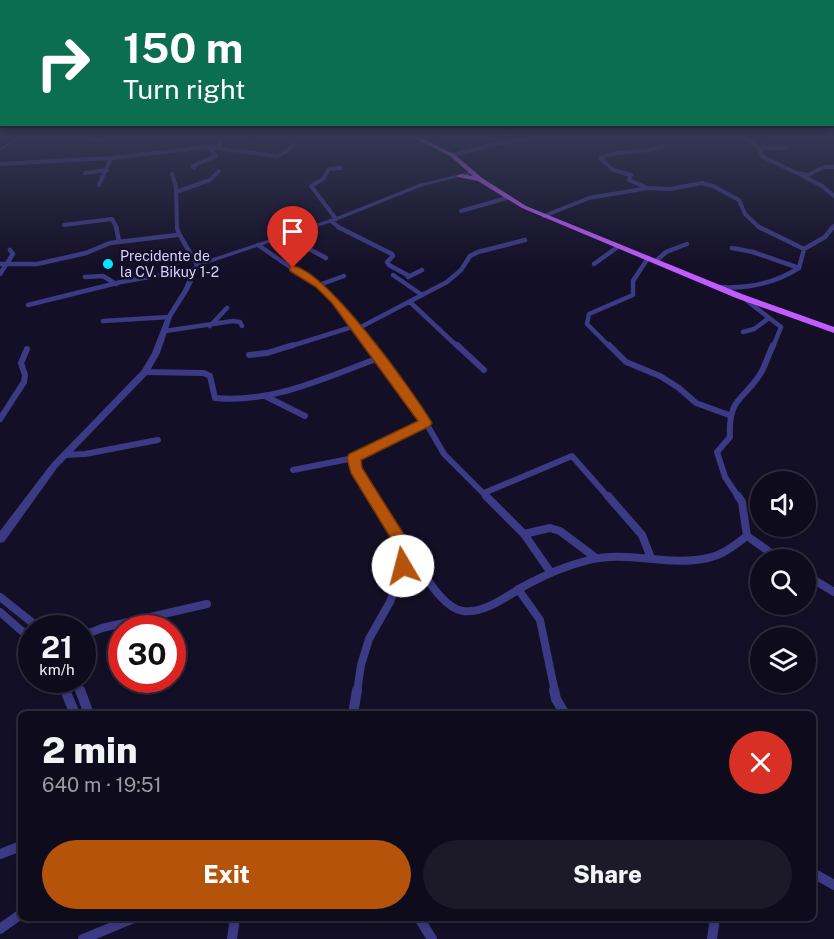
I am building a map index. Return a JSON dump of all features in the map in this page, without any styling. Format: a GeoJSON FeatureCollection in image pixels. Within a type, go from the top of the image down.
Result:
{"type":"FeatureCollection","features":[{"type":"Feature","properties":{"kind":"main road"},"geometry":{"type":"LineString","coordinates":[[482,179],[507,198],[544,216],[716,287],[834,330]]}},
{"type":"Feature","properties":{"kind":"street"},"geometry":{"type":"LineString","coordinates":[[99,185],[102,179]]}},
{"type":"Feature","properties":{"kind":"street"},"geometry":{"type":"LineString","coordinates":[[0,539],[33,492],[64,455],[145,372],[170,317],[186,290],[195,267],[188,246],[177,235],[176,192],[173,179]]}},
{"type":"Feature","properties":{"kind":"street"},"geometry":{"type":"LineString","coordinates":[[176,192],[211,179]]}},
{"type":"Feature","properties":{"kind":"street"},"geometry":{"type":"LineString","coordinates":[[323,179],[311,186],[334,220],[345,232],[392,254],[393,256],[387,262],[389,265],[410,276]]}},
{"type":"Feature","properties":{"kind":"street"},"geometry":{"type":"LineString","coordinates":[[28,305],[195,267],[334,220],[418,186],[448,179]]}},
{"type":"Feature","properties":{"kind":"street"},"geometry":{"type":"LineString","coordinates":[[629,179],[648,188]]}},
{"type":"Feature","properties":{"kind":"street"},"geometry":{"type":"LineString","coordinates":[[809,179],[834,196]]}},
{"type":"Feature","properties":{"kind":"street"},"geometry":{"type":"LineString","coordinates":[[544,216],[579,200],[648,188],[670,189],[708,184],[739,200],[745,214],[762,230],[804,249],[830,235],[834,226]]}},
{"type":"Feature","properties":{"kind":"street"},"geometry":{"type":"LineString","coordinates":[[461,211],[507,198]]}},
{"type":"Feature","properties":{"kind":"street"},"geometry":{"type":"LineString","coordinates":[[64,225],[111,219],[117,228],[119,242]]}},
{"type":"Feature","properties":{"kind":"street"},"geometry":{"type":"LineString","coordinates":[[0,264],[37,264],[86,253],[96,247],[119,242],[177,235]]}},
{"type":"Feature","properties":{"kind":"street"},"geometry":{"type":"LineString","coordinates":[[285,236],[326,258]]}},
{"type":"Feature","properties":{"kind":"street"},"geometry":{"type":"LineString","coordinates":[[249,355],[267,353],[356,327],[422,295],[457,273],[466,258],[488,249],[525,240]]}},
{"type":"Feature","properties":{"kind":"street"},"geometry":{"type":"LineString","coordinates":[[687,244],[652,260],[633,281],[633,295],[589,314],[587,324],[626,362],[671,383],[696,403],[729,415]]}},
{"type":"Feature","properties":{"kind":"street"},"geometry":{"type":"LineString","coordinates":[[258,245],[277,260],[319,285],[356,327],[415,404],[444,454],[524,534],[551,573]]}},
{"type":"Feature","properties":{"kind":"street"},"geometry":{"type":"LineString","coordinates":[[594,264],[619,246]]}},
{"type":"Feature","properties":{"kind":"street"},"geometry":{"type":"LineString","coordinates":[[732,248],[753,252],[800,268]]}},
{"type":"Feature","properties":{"kind":"street"},"geometry":{"type":"LineString","coordinates":[[716,287],[753,285],[788,275],[800,268],[804,249]]}},
{"type":"Feature","properties":{"kind":"street"},"geometry":{"type":"LineString","coordinates":[[0,274],[13,254],[10,250]]}},
{"type":"Feature","properties":{"kind":"street"},"geometry":{"type":"LineString","coordinates":[[401,280],[422,270]]}},
{"type":"Feature","properties":{"kind":"street"},"geometry":{"type":"LineString","coordinates":[[393,275],[422,295]]}},
{"type":"Feature","properties":{"kind":"street"},"geometry":{"type":"LineString","coordinates":[[85,277],[103,276],[116,284]]}},
{"type":"Feature","properties":{"kind":"street"},"geometry":{"type":"LineString","coordinates":[[319,285],[344,276]]}},
{"type":"Feature","properties":{"kind":"street"},"geometry":{"type":"LineString","coordinates":[[739,296],[756,306],[781,327],[761,373],[743,393],[729,415],[729,437],[717,452],[718,460],[732,490],[742,502],[747,536],[765,549]]}},
{"type":"Feature","properties":{"kind":"street"},"geometry":{"type":"LineString","coordinates":[[410,302],[484,370]]}},
{"type":"Feature","properties":{"kind":"street"},"geometry":{"type":"LineString","coordinates":[[210,326],[226,308]]}},
{"type":"Feature","properties":{"kind":"street"},"geometry":{"type":"LineString","coordinates":[[102,321],[170,317]]}},
{"type":"Feature","properties":{"kind":"street"},"geometry":{"type":"LineString","coordinates":[[743,332],[754,329],[769,318]]}},
{"type":"Feature","properties":{"kind":"street"},"geometry":{"type":"LineString","coordinates":[[165,331],[237,321],[242,326]]}},
{"type":"Feature","properties":{"kind":"street"},"geometry":{"type":"LineString","coordinates":[[0,419],[24,381],[25,375],[21,363],[27,349]]}},
{"type":"Feature","properties":{"kind":"street"},"geometry":{"type":"LineString","coordinates":[[275,399],[379,358]]}},
{"type":"Feature","properties":{"kind":"street"},"geometry":{"type":"LineString","coordinates":[[145,372],[204,373],[210,376],[215,398],[264,396],[275,399],[305,416]]}},
{"type":"Feature","properties":{"kind":"street"},"geometry":{"type":"LineString","coordinates":[[293,470],[354,458],[426,423]]}},
{"type":"Feature","properties":{"kind":"street"},"geometry":{"type":"LineString","coordinates":[[64,455],[85,454],[158,440]]}},
{"type":"Feature","properties":{"kind":"street"},"geometry":{"type":"LineString","coordinates":[[484,493],[572,456],[642,535],[651,558]]}},
{"type":"Feature","properties":{"kind":"street"},"geometry":{"type":"LineString","coordinates":[[354,458],[356,469],[408,552],[418,563],[442,600],[456,610],[473,611],[551,573],[596,558],[707,560],[737,546],[747,536]]}},
{"type":"Feature","properties":{"kind":"street"},"geometry":{"type":"LineString","coordinates":[[524,534],[550,528],[560,531],[596,558]]}},
{"type":"Feature","properties":{"kind":"street"},"geometry":{"type":"LineString","coordinates":[[353,711],[361,665],[369,639],[390,602],[408,552]]}},
{"type":"Feature","properties":{"kind":"street"},"geometry":{"type":"LineString","coordinates":[[816,581],[834,592]]}},
{"type":"Feature","properties":{"kind":"street"},"geometry":{"type":"LineString","coordinates":[[518,589],[540,620],[556,699],[562,711]]}},
{"type":"Feature","properties":{"kind":"street"},"geometry":{"type":"LineString","coordinates":[[0,597],[23,615]]}},
{"type":"Feature","properties":{"kind":"street"},"geometry":{"type":"LineString","coordinates":[[96,630],[183,607],[207,604]]}},
{"type":"Feature","properties":{"kind":"street"},"geometry":{"type":"LineString","coordinates":[[0,612],[18,628]]}},
{"type":"Feature","properties":{"kind":"street"},"geometry":{"type":"LineString","coordinates":[[66,693],[74,711]]}},
{"type":"Feature","properties":{"kind":"street"},"geometry":{"type":"LineString","coordinates":[[81,693],[88,711]]}},
{"type":"Feature","properties":{"kind":"street"},"geometry":{"type":"LineString","coordinates":[[0,854],[18,847]]}},
{"type":"Feature","properties":{"kind":"street"},"geometry":{"type":"LineString","coordinates":[[816,875],[834,885]]}},
{"type":"Feature","properties":{"kind":"street"},"geometry":{"type":"LineString","coordinates":[[0,929],[18,916]]}},
{"type":"Feature","properties":{"kind":"street"},"geometry":{"type":"LineString","coordinates":[[83,939],[127,921]]}},
{"type":"Feature","properties":{"kind":"street"},"geometry":{"type":"LineString","coordinates":[[232,939],[235,921]]}},
{"type":"Feature","properties":{"kind":"street"},"geometry":{"type":"LineString","coordinates":[[421,921],[432,939]]}},
{"type":"Feature","properties":{"kind":"street"},"geometry":{"type":"LineString","coordinates":[[712,939],[715,921]]}},
{"type":"Feature","properties":{"kind":"place","name":"Precidente de la CV. Bikuy 1-2"},"geometry":{"type":"Point","coordinates":[108,264]}},
{"type":"Feature","properties":{"kind":"route"},"geometry":{"type":"LineString","coordinates":[[293,268],[319,285],[336,301],[415,404],[426,423],[354,458],[356,469],[408,552],[403,566]]}}]}
